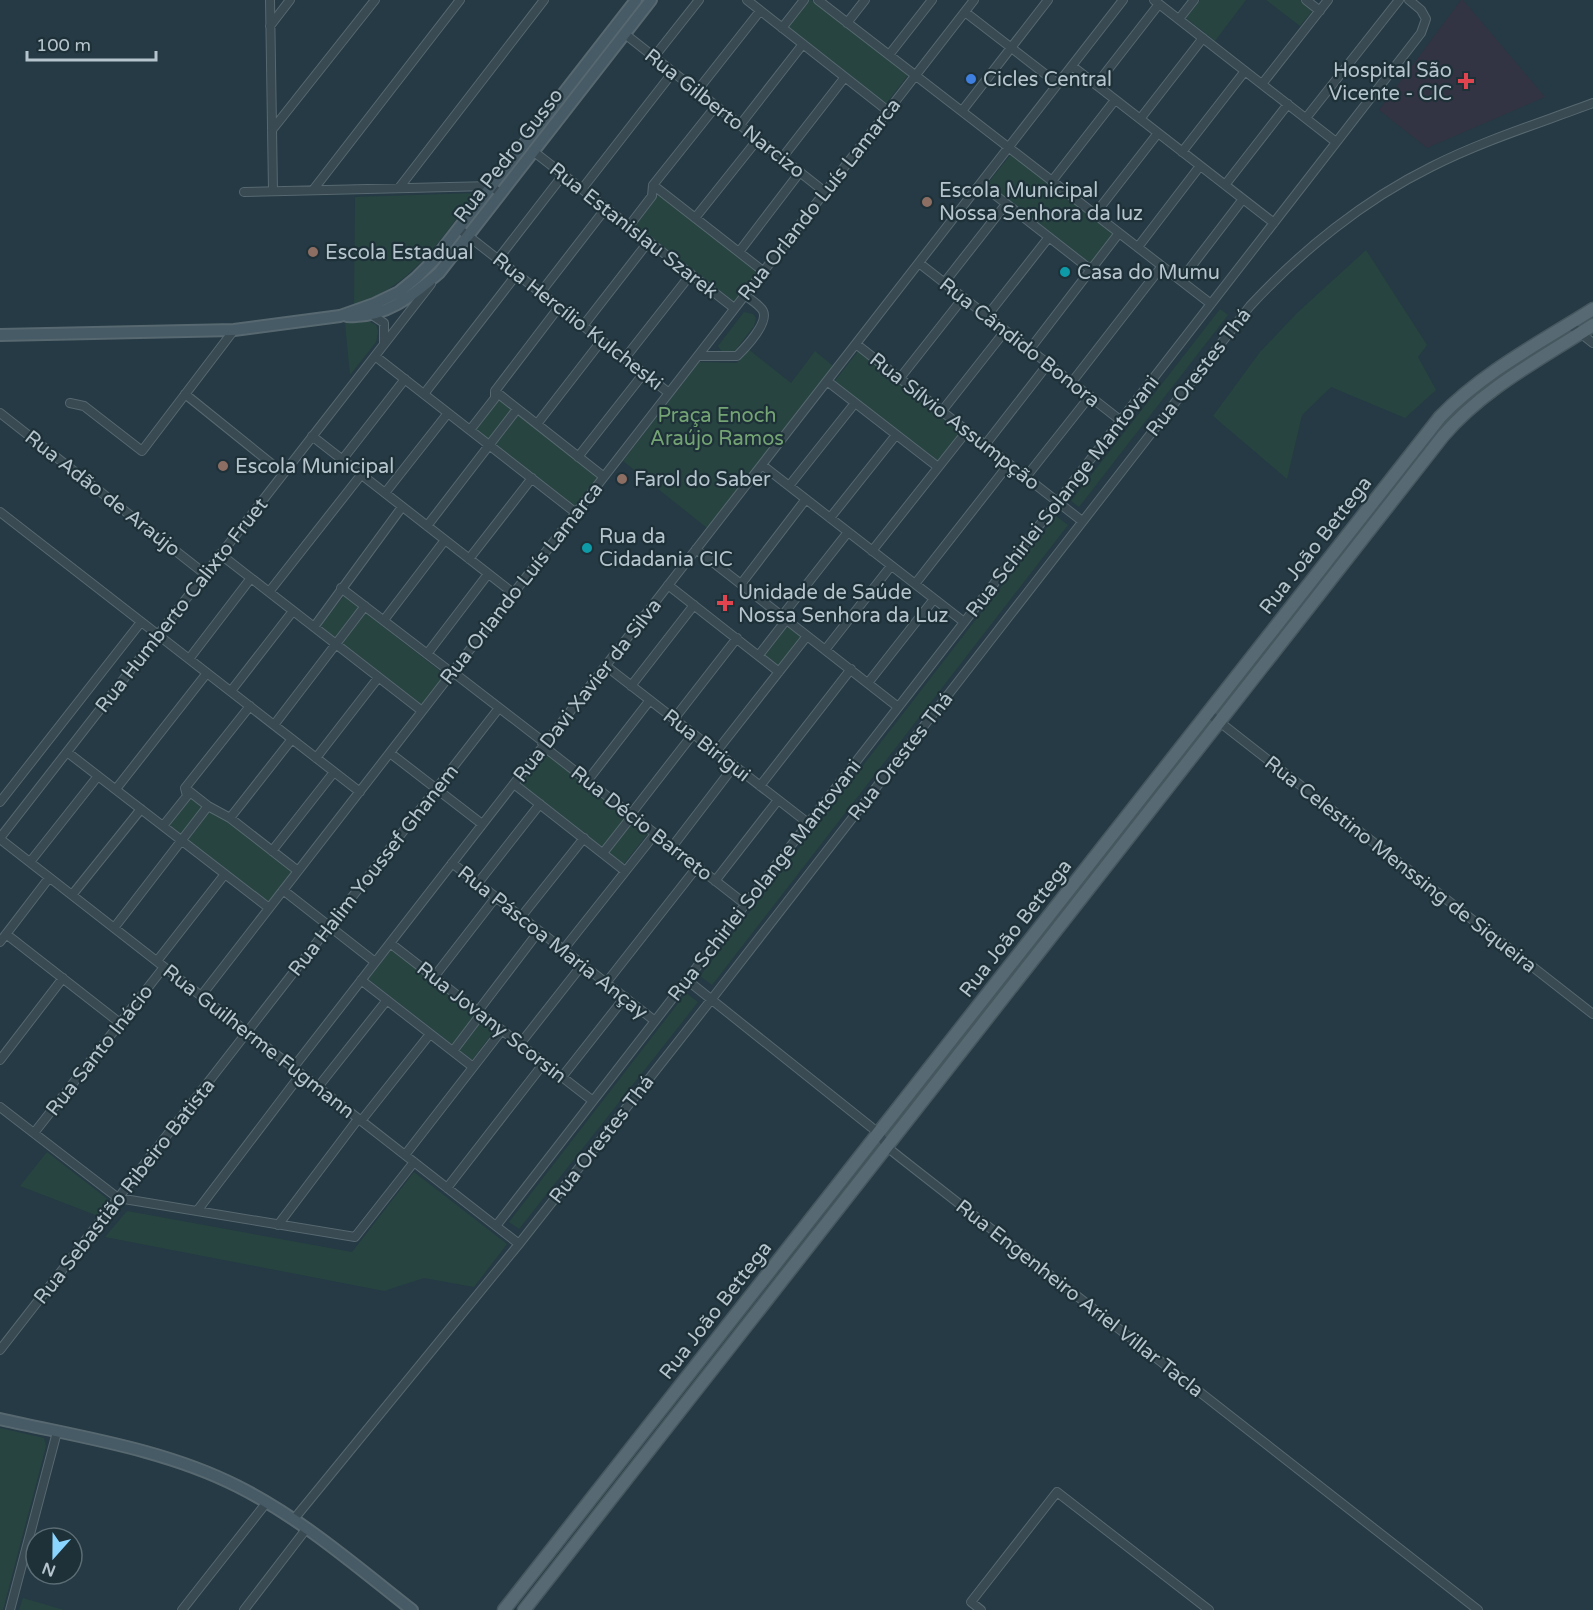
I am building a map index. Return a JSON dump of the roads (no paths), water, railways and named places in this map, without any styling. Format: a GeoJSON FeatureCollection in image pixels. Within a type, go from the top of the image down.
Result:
{"type":"FeatureCollection","features":[{"type":"Feature","properties":{"kind":"main road","name":"Rua Pedro Gusso"},"geometry":{"type":"LineString","coordinates":[[340,316],[383,301],[407,286],[425,270],[636,0]]}},
{"type":"Feature","properties":{"kind":"main road","name":"Rua Pedro Gusso"},"geometry":{"type":"LineString","coordinates":[[0,335],[234,330],[340,316],[372,315],[402,302],[439,273],[651,0]]}},
{"type":"Feature","properties":{"kind":"main road","name":"Rua João Bettega"},"geometry":{"type":"LineString","coordinates":[[504,1610],[1440,417],[1463,395],[1489,376],[1593,309]]}},
{"type":"Feature","properties":{"kind":"main road","name":"Rua João Bettega"},"geometry":{"type":"LineString","coordinates":[[524,1610],[1454,423],[1494,389],[1593,325]]}},
{"type":"Feature","properties":{"kind":"main road"},"geometry":{"type":"LineString","coordinates":[[1045,921],[1056,931]]}},
{"type":"Feature","properties":{"kind":"main road"},"geometry":{"type":"LineString","coordinates":[[673,1395],[686,1404]]}},
{"type":"Feature","properties":{"kind":"main road"},"geometry":{"type":"LineString","coordinates":[[661,1410],[674,1419]]}},
{"type":"Feature","properties":{"kind":"main road"},"geometry":{"type":"LineString","coordinates":[[0,1419],[179,1462],[219,1477],[294,1519],[412,1610]]}},
{"type":"Feature","properties":{"kind":"street"},"geometry":{"type":"LineString","coordinates":[[270,0],[273,191]]}},
{"type":"Feature","properties":{"kind":"street"},"geometry":{"type":"LineString","coordinates":[[270,26],[290,0]]}},
{"type":"Feature","properties":{"kind":"street"},"geometry":{"type":"LineString","coordinates":[[272,130],[375,0]]}},
{"type":"Feature","properties":{"kind":"street"},"geometry":{"type":"LineString","coordinates":[[313,190],[460,0]]}},
{"type":"Feature","properties":{"kind":"street"},"geometry":{"type":"LineString","coordinates":[[399,188],[544,0]]}},
{"type":"Feature","properties":{"kind":"street"},"geometry":{"type":"LineString","coordinates":[[654,57],[699,0]]}},
{"type":"Feature","properties":{"kind":"street"},"geometry":{"type":"LineString","coordinates":[[747,0],[888,111]]}},
{"type":"Feature","properties":{"kind":"street"},"geometry":{"type":"LineString","coordinates":[[782,28],[804,0]]}},
{"type":"Feature","properties":{"kind":"street"},"geometry":{"type":"LineString","coordinates":[[818,0],[1211,304]]}},
{"type":"Feature","properties":{"kind":"street"},"geometry":{"type":"LineString","coordinates":[[847,22],[865,0]]}},
{"type":"Feature","properties":{"kind":"street"},"geometry":{"type":"LineString","coordinates":[[889,55],[932,0]]}},
{"type":"Feature","properties":{"kind":"street","name":"Rua Orlando Luís Lamarca"},"geometry":{"type":"LineString","coordinates":[[201,996],[974,0]]}},
{"type":"Feature","properties":{"kind":"street"},"geometry":{"type":"LineString","coordinates":[[962,111],[1048,0]]}},
{"type":"Feature","properties":{"kind":"street","name":"Rua Davi Xavier da Silva"},"geometry":{"type":"LineString","coordinates":[[293,1068],[1123,0]]}},
{"type":"Feature","properties":{"kind":"street"},"geometry":{"type":"LineString","coordinates":[[1179,19],[1194,0]]}},
{"type":"Feature","properties":{"kind":"street"},"geometry":{"type":"LineString","coordinates":[[1306,0],[1320,10]]}},
{"type":"Feature","properties":{"kind":"street"},"geometry":{"type":"LineString","coordinates":[[1262,84],[1328,0]]}},
{"type":"Feature","properties":{"kind":"street"},"geometry":{"type":"LineString","coordinates":[[1306,118],[1399,0]]}},
{"type":"Feature","properties":{"kind":"street","name":"Rua Schirlei Solange Mantovani"},"geometry":{"type":"LineString","coordinates":[[496,1226],[1421,33],[1426,20],[1421,10],[1409,0]]}},
{"type":"Feature","properties":{"kind":"street"},"geometry":{"type":"LineString","coordinates":[[1096,85],[1157,2],[1336,142]]}},
{"type":"Feature","properties":{"kind":"street"},"geometry":{"type":"LineString","coordinates":[[697,91],[760,10]]}},
{"type":"Feature","properties":{"kind":"street"},"geometry":{"type":"LineString","coordinates":[[965,12],[1058,84]]}},
{"type":"Feature","properties":{"kind":"street","name":"Rua Gilberto Narcizo"},"geometry":{"type":"LineString","coordinates":[[625,34],[825,192]]}},
{"type":"Feature","properties":{"kind":"street"},"geometry":{"type":"LineString","coordinates":[[1140,119],[1203,38]]}},
{"type":"Feature","properties":{"kind":"street"},"geometry":{"type":"LineString","coordinates":[[740,125],[803,44]]}},
{"type":"Feature","properties":{"kind":"street"},"geometry":{"type":"LineString","coordinates":[[1072,66],[1274,223]]}},
{"type":"Feature","properties":{"kind":"street"},"geometry":{"type":"LineString","coordinates":[[1182,152],[1245,71]]}},
{"type":"Feature","properties":{"kind":"street"},"geometry":{"type":"LineString","coordinates":[[582,189],[673,72]]}},
{"type":"Feature","properties":{"kind":"street"},"geometry":{"type":"LineString","coordinates":[[782,158],[845,77]]}},
{"type":"Feature","properties":{"kind":"street"},"geometry":{"type":"LineString","coordinates":[[1052,181],[1115,100]]}},
{"type":"Feature","properties":{"kind":"street","name":"Rua Orestes Thá"},"geometry":{"type":"LineString","coordinates":[[294,1519],[519,1244],[711,1000],[1238,319],[1265,289],[1319,242],[1374,200],[1423,171],[1593,102]]}},
{"type":"Feature","properties":{"kind":"street"},"geometry":{"type":"LineString","coordinates":[[1225,185],[1288,104]]}},
{"type":"Feature","properties":{"kind":"street"},"geometry":{"type":"LineString","coordinates":[[628,226],[652,196],[653,185],[716,106]]}},
{"type":"Feature","properties":{"kind":"street"},"geometry":{"type":"LineString","coordinates":[[1095,214],[1158,133]]}},
{"type":"Feature","properties":{"kind":"street"},"geometry":{"type":"LineString","coordinates":[[695,218],[758,138]]}},
{"type":"Feature","properties":{"kind":"street","name":"Rua Estanislau Szarek"},"geometry":{"type":"LineString","coordinates":[[533,152],[734,308]]}},
{"type":"Feature","properties":{"kind":"street"},"geometry":{"type":"LineString","coordinates":[[1138,247],[1200,166]]}},
{"type":"Feature","properties":{"kind":"street"},"geometry":{"type":"LineString","coordinates":[[739,252],[800,172]]}},
{"type":"Feature","properties":{"kind":"street"},"geometry":{"type":"LineString","coordinates":[[498,259],[563,175]]}},
{"type":"Feature","properties":{"kind":"street"},"geometry":{"type":"LineString","coordinates":[[981,184],[1091,270]]}},
{"type":"Feature","properties":{"kind":"street"},"geometry":{"type":"LineString","coordinates":[[653,185],[763,271]]}},
{"type":"Feature","properties":{"kind":"street"},"geometry":{"type":"LineString","coordinates":[[244,192],[491,186],[501,194]]}},
{"type":"Feature","properties":{"kind":"street"},"geometry":{"type":"LineString","coordinates":[[1181,280],[1243,199]]}},
{"type":"Feature","properties":{"kind":"street"},"geometry":{"type":"LineString","coordinates":[[944,283],[1006,204]]}},
{"type":"Feature","properties":{"kind":"street"},"geometry":{"type":"LineString","coordinates":[[541,292],[606,208]]}},
{"type":"Feature","properties":{"kind":"street","name":"Rua Hercílio Kulcheski"},"geometry":{"type":"LineString","coordinates":[[458,228],[669,393]]}},
{"type":"Feature","properties":{"kind":"street"},"geometry":{"type":"LineString","coordinates":[[1030,349],[1119,233]]}},
{"type":"Feature","properties":{"kind":"street"},"geometry":{"type":"LineString","coordinates":[[987,316],[1049,237]]}},
{"type":"Feature","properties":{"kind":"street"},"geometry":{"type":"LineString","coordinates":[[583,326],[649,242]]}},
{"type":"Feature","properties":{"kind":"street","name":"Rua Cândido Bonora"},"geometry":{"type":"LineString","coordinates":[[919,263],[1120,420]]}},
{"type":"Feature","properties":{"kind":"street"},"geometry":{"type":"LineString","coordinates":[[1072,382],[1162,266]]}},
{"type":"Feature","properties":{"kind":"street","name":"Rua Humberto Calixto Fruet"},"geometry":{"type":"LineString","coordinates":[[0,839],[439,273]]}},
{"type":"Feature","properties":{"kind":"street"},"geometry":{"type":"LineString","coordinates":[[424,394],[517,274]]}},
{"type":"Feature","properties":{"kind":"street"},"geometry":{"type":"LineString","coordinates":[[625,358],[691,274]]}},
{"type":"Feature","properties":{"kind":"street"},"geometry":{"type":"LineString","coordinates":[[698,356],[737,356],[760,328],[765,317],[764,312],[745,295]]}},
{"type":"Feature","properties":{"kind":"street"},"geometry":{"type":"LineString","coordinates":[[900,378],[963,298]]}},
{"type":"Feature","properties":{"kind":"street"},"geometry":{"type":"LineString","coordinates":[[470,430],[495,398],[495,391],[559,307]]}},
{"type":"Feature","properties":{"kind":"street"},"geometry":{"type":"LineString","coordinates":[[372,315],[384,323],[384,344]]}},
{"type":"Feature","properties":{"kind":"street"},"geometry":{"type":"LineString","coordinates":[[1569,324],[1593,343]]}},
{"type":"Feature","properties":{"kind":"street"},"geometry":{"type":"LineString","coordinates":[[70,403],[81,404],[142,451],[234,330]]}},
{"type":"Feature","properties":{"kind":"street"},"geometry":{"type":"LineString","coordinates":[[942,411],[1005,331]]}},
{"type":"Feature","properties":{"kind":"street"},"geometry":{"type":"LineString","coordinates":[[537,424],[602,340]]}},
{"type":"Feature","properties":{"kind":"street","name":"Rua Sílvio Assumpção"},"geometry":{"type":"LineString","coordinates":[[856,344],[1082,521]]}},
{"type":"Feature","properties":{"kind":"street"},"geometry":{"type":"LineString","coordinates":[[375,356],[576,513]]}},
{"type":"Feature","properties":{"kind":"street"},"geometry":{"type":"LineString","coordinates":[[985,445],[1048,364]]}},
{"type":"Feature","properties":{"kind":"street"},"geometry":{"type":"LineString","coordinates":[[578,457],[644,373]]}},
{"type":"Feature","properties":{"kind":"street"},"geometry":{"type":"LineString","coordinates":[[342,460],[405,379]]}},
{"type":"Feature","properties":{"kind":"street"},"geometry":{"type":"LineString","coordinates":[[827,381],[938,467]]}},
{"type":"Feature","properties":{"kind":"street"},"geometry":{"type":"LineString","coordinates":[[495,391],[604,477]]}},
{"type":"Feature","properties":{"kind":"street"},"geometry":{"type":"LineString","coordinates":[[185,394],[283,473]]}},
{"type":"Feature","properties":{"kind":"street"},"geometry":{"type":"LineString","coordinates":[[1026,477],[1090,396]]}},
{"type":"Feature","properties":{"kind":"street"},"geometry":{"type":"LineString","coordinates":[[789,486],[855,403]]}},
{"type":"Feature","properties":{"kind":"street"},"geometry":{"type":"LineString","coordinates":[[427,526],[517,409]]}},
{"type":"Feature","properties":{"kind":"street","name":"Rua Adão de Araújo"},"geometry":{"type":"LineString","coordinates":[[0,413],[205,574]]}},
{"type":"Feature","properties":{"kind":"street"},"geometry":{"type":"LineString","coordinates":[[385,493],[448,413]]}},
{"type":"Feature","properties":{"kind":"street"},"geometry":{"type":"LineString","coordinates":[[872,551],[967,431]]}},
{"type":"Feature","properties":{"kind":"street"},"geometry":{"type":"LineString","coordinates":[[830,518],[896,435]]}},
{"type":"Feature","properties":{"kind":"street"},"geometry":{"type":"LineString","coordinates":[[312,436],[513,593]]}},
{"type":"Feature","properties":{"kind":"street"},"geometry":{"type":"LineString","coordinates":[[915,584],[1009,464]]}},
{"type":"Feature","properties":{"kind":"street"},"geometry":{"type":"LineString","coordinates":[[762,465],[964,622]]}},
{"type":"Feature","properties":{"kind":"street"},"geometry":{"type":"LineString","coordinates":[[269,592],[361,475]]}},
{"type":"Feature","properties":{"kind":"street"},"geometry":{"type":"LineString","coordinates":[[470,559],[532,478]]}},
{"type":"Feature","properties":{"kind":"street"},"geometry":{"type":"LineString","coordinates":[[741,584],[806,499]]}},
{"type":"Feature","properties":{"kind":"street"},"geometry":{"type":"LineString","coordinates":[[314,627],[402,507]]}},
{"type":"Feature","properties":{"kind":"street"},"geometry":{"type":"LineString","coordinates":[[0,512],[360,792]]}},
{"type":"Feature","properties":{"kind":"street"},"geometry":{"type":"LineString","coordinates":[[759,655],[848,532]]}},
{"type":"Feature","properties":{"kind":"street"},"geometry":{"type":"LineString","coordinates":[[384,620],[445,540]]}},
{"type":"Feature","properties":{"kind":"street"},"geometry":{"type":"LineString","coordinates":[[696,549],[898,707]]}},
{"type":"Feature","properties":{"kind":"street"},"geometry":{"type":"LineString","coordinates":[[220,554],[422,711]]}},
{"type":"Feature","properties":{"kind":"street"},"geometry":{"type":"LineString","coordinates":[[825,650],[891,566]]}},
{"type":"Feature","properties":{"kind":"street"},"geometry":{"type":"LineString","coordinates":[[427,654],[488,574]]}},
{"type":"Feature","properties":{"kind":"street"},"geometry":{"type":"LineString","coordinates":[[189,659],[251,578]]}},
{"type":"Feature","properties":{"kind":"street"},"geometry":{"type":"LineString","coordinates":[[668,585],[779,672]]}},
{"type":"Feature","properties":{"kind":"street","name":"Rua Décio Barreto"},"geometry":{"type":"LineString","coordinates":[[341,588],[541,740],[543,746],[745,904]]}},
{"type":"Feature","properties":{"kind":"street"},"geometry":{"type":"LineString","coordinates":[[868,683],[934,599]]}},
{"type":"Feature","properties":{"kind":"street"},"geometry":{"type":"LineString","coordinates":[[631,686],[694,605]]}},
{"type":"Feature","properties":{"kind":"street"},"geometry":{"type":"LineString","coordinates":[[274,725],[364,606]]}},
{"type":"Feature","properties":{"kind":"street"},"geometry":{"type":"LineString","coordinates":[[231,691],[293,611]]}},
{"type":"Feature","properties":{"kind":"street"},"geometry":{"type":"LineString","coordinates":[[0,802],[141,622]]}},
{"type":"Feature","properties":{"kind":"street"},"geometry":{"type":"LineString","coordinates":[[716,752],[807,636]]}},
{"type":"Feature","properties":{"kind":"street"},"geometry":{"type":"LineString","coordinates":[[674,719],[737,638]]}},
{"type":"Feature","properties":{"kind":"street","name":"Rua Birigui"},"geometry":{"type":"LineString","coordinates":[[606,666],[808,824]]}},
{"type":"Feature","properties":{"kind":"street"},"geometry":{"type":"LineString","coordinates":[[760,786],[850,669]]}},
{"type":"Feature","properties":{"kind":"street"},"geometry":{"type":"LineString","coordinates":[[116,789],[207,673]]}},
{"type":"Feature","properties":{"kind":"street"},"geometry":{"type":"LineString","coordinates":[[316,758],[378,678]]}},
{"type":"Feature","properties":{"kind":"street"},"geometry":{"type":"LineString","coordinates":[[588,780],[650,700]]}},
{"type":"Feature","properties":{"kind":"street"},"geometry":{"type":"LineString","coordinates":[[185,788],[250,706]]}},
{"type":"Feature","properties":{"kind":"street","name":"Rua Halim Youssef Ghanem"},"geometry":{"type":"LineString","coordinates":[[248,1032],[499,708]]}},
{"type":"Feature","properties":{"kind":"street","name":"Rua Celestino Menssing de Siqueira"},"geometry":{"type":"LineString","coordinates":[[1208,713],[1593,1014]]}},
{"type":"Feature","properties":{"kind":"street"},"geometry":{"type":"LineString","coordinates":[[603,853],[693,734]]}},
{"type":"Feature","properties":{"kind":"street"},"geometry":{"type":"LineString","coordinates":[[230,818],[292,739]]}},
{"type":"Feature","properties":{"kind":"street"},"geometry":{"type":"LineString","coordinates":[[67,752],[269,908]]}},
{"type":"Feature","properties":{"kind":"street"},"geometry":{"type":"LineString","coordinates":[[390,753],[482,824]]}},
{"type":"Feature","properties":{"kind":"street"},"geometry":{"type":"LineString","coordinates":[[672,847],[735,766]]}},
{"type":"Feature","properties":{"kind":"street"},"geometry":{"type":"LineString","coordinates":[[272,851],[334,772]]}},
{"type":"Feature","properties":{"kind":"street"},"geometry":{"type":"LineString","coordinates":[[30,862],[98,776]]}},
{"type":"Feature","properties":{"kind":"street"},"geometry":{"type":"LineString","coordinates":[[514,784],[625,871]]}},
{"type":"Feature","properties":{"kind":"street"},"geometry":{"type":"LineString","coordinates":[[185,788],[208,806],[230,818],[298,871]]}},
{"type":"Feature","properties":{"kind":"street"},"geometry":{"type":"LineString","coordinates":[[163,826],[187,796],[185,788]]}},
{"type":"Feature","properties":{"kind":"street"},"geometry":{"type":"LineString","coordinates":[[715,881],[778,800]]}},
{"type":"Feature","properties":{"kind":"street"},"geometry":{"type":"LineString","coordinates":[[478,883],[540,804]]}},
{"type":"Feature","properties":{"kind":"street"},"geometry":{"type":"LineString","coordinates":[[114,928],[208,806]]}},
{"type":"Feature","properties":{"kind":"street"},"geometry":{"type":"LineString","coordinates":[[72,895],[141,809]]}},
{"type":"Feature","properties":{"kind":"street"},"geometry":{"type":"LineString","coordinates":[[563,950],[655,834]]}},
{"type":"Feature","properties":{"kind":"street"},"geometry":{"type":"LineString","coordinates":[[521,917],[584,838]]}},
{"type":"Feature","properties":{"kind":"street","name":"Rua Guilherme Fugmann"},"geometry":{"type":"LineString","coordinates":[[0,839],[519,1244]]}},
{"type":"Feature","properties":{"kind":"street","name":"Rua Páscoa Maria Ançay"},"geometry":{"type":"LineString","coordinates":[[452,863],[655,1021]]}},
{"type":"Feature","properties":{"kind":"street"},"geometry":{"type":"LineString","coordinates":[[606,983],[697,867]]}},
{"type":"Feature","properties":{"kind":"street","name":"Rua Santo Inácio"},"geometry":{"type":"LineString","coordinates":[[34,1133],[120,1023],[225,874]]}},
{"type":"Feature","properties":{"kind":"street"},"geometry":{"type":"LineString","coordinates":[[0,942],[50,878]]}},
{"type":"Feature","properties":{"kind":"street"},"geometry":{"type":"LineString","coordinates":[[283,890],[375,962]]}},
{"type":"Feature","properties":{"kind":"street"},"geometry":{"type":"LineString","coordinates":[[434,977],[496,897]]}},
{"type":"Feature","properties":{"kind":"street"},"geometry":{"type":"LineString","coordinates":[[453,1051],[539,931]]}},
{"type":"Feature","properties":{"kind":"street"},"geometry":{"type":"LineString","coordinates":[[6,934],[120,1023]]}},
{"type":"Feature","properties":{"kind":"street","name":"Rua Jovany Scorsin"},"geometry":{"type":"LineString","coordinates":[[390,943],[593,1101]]}},
{"type":"Feature","properties":{"kind":"street"},"geometry":{"type":"LineString","coordinates":[[520,1044],[582,965]]}},
{"type":"Feature","properties":{"kind":"street"},"geometry":{"type":"LineString","coordinates":[[0,1060],[63,978]]}},
{"type":"Feature","properties":{"kind":"street"},"geometry":{"type":"LineString","coordinates":[[361,980],[473,1067]]}},
{"type":"Feature","properties":{"kind":"street","name":"Rua Engenheiro Ariel Villar Tacla"},"geometry":{"type":"LineString","coordinates":[[687,980],[879,1133],[887,1147],[1478,1610]]}},
{"type":"Feature","properties":{"kind":"street"},"geometry":{"type":"LineString","coordinates":[[562,1077],[625,997]]}},
{"type":"Feature","properties":{"kind":"street"},"geometry":{"type":"LineString","coordinates":[[318,1087],[387,1000]]}},
{"type":"Feature","properties":{"kind":"street"},"geometry":{"type":"LineString","coordinates":[[405,1155],[502,1030]]}},
{"type":"Feature","properties":{"kind":"street","name":"Rua Sebastião Ribeiro Batista"},"geometry":{"type":"LineString","coordinates":[[0,1350],[248,1032]]}},
{"type":"Feature","properties":{"kind":"street"},"geometry":{"type":"LineString","coordinates":[[278,1225],[430,1034]]}},
{"type":"Feature","properties":{"kind":"street"},"geometry":{"type":"LineString","coordinates":[[447,1188],[544,1063]]}},
{"type":"Feature","properties":{"kind":"street"},"geometry":{"type":"LineString","coordinates":[[197,1211],[302,1074]]}},
{"type":"Feature","properties":{"kind":"street"},"geometry":{"type":"LineString","coordinates":[[0,1107],[118,1198],[355,1237],[414,1162]]}},
{"type":"Feature","properties":{"kind":"street"},"geometry":{"type":"LineString","coordinates":[[10,1610],[57,1432]]}},
{"type":"Feature","properties":{"kind":"street"},"geometry":{"type":"LineString","coordinates":[[981,1610],[971,1602],[1057,1492],[1209,1610]]}},
{"type":"Feature","properties":{"kind":"street"},"geometry":{"type":"LineString","coordinates":[[182,1610],[267,1502]]}},
{"type":"Feature","properties":{"kind":"street"},"geometry":{"type":"LineString","coordinates":[[244,1610],[307,1528]]}},
{"type":"Feature","properties":{"kind":"place","name":"Cicles Central"},"geometry":{"type":"Point","coordinates":[971,79]}},
{"type":"Feature","properties":{"kind":"place","name":"Hospital São Vicente - CIC"},"geometry":{"type":"Point","coordinates":[1466,81]}},
{"type":"Feature","properties":{"kind":"place","name":"Escola Municipal Nossa Senhora da luz"},"geometry":{"type":"Point","coordinates":[927,202]}},
{"type":"Feature","properties":{"kind":"place","name":"Escola Estadual"},"geometry":{"type":"Point","coordinates":[313,252]}},
{"type":"Feature","properties":{"kind":"place","name":"Casa do Mumu"},"geometry":{"type":"Point","coordinates":[1065,272]}},
{"type":"Feature","properties":{"kind":"place","name":"Escola Municipal"},"geometry":{"type":"Point","coordinates":[223,466]}},
{"type":"Feature","properties":{"kind":"place","name":"Farol do Saber"},"geometry":{"type":"Point","coordinates":[622,479]}},
{"type":"Feature","properties":{"kind":"place","name":"Rua da Cidadania CIC"},"geometry":{"type":"Point","coordinates":[587,548]}},
{"type":"Feature","properties":{"kind":"place","name":"Unidade de Saúde Nossa Senhora da Luz"},"geometry":{"type":"Point","coordinates":[725,603]}},
{"type":"Feature","properties":{"kind":"park label","name":"Praça Enoch Araújo Ramos"},"geometry":{"type":"Point","coordinates":[717,426]}}]}
